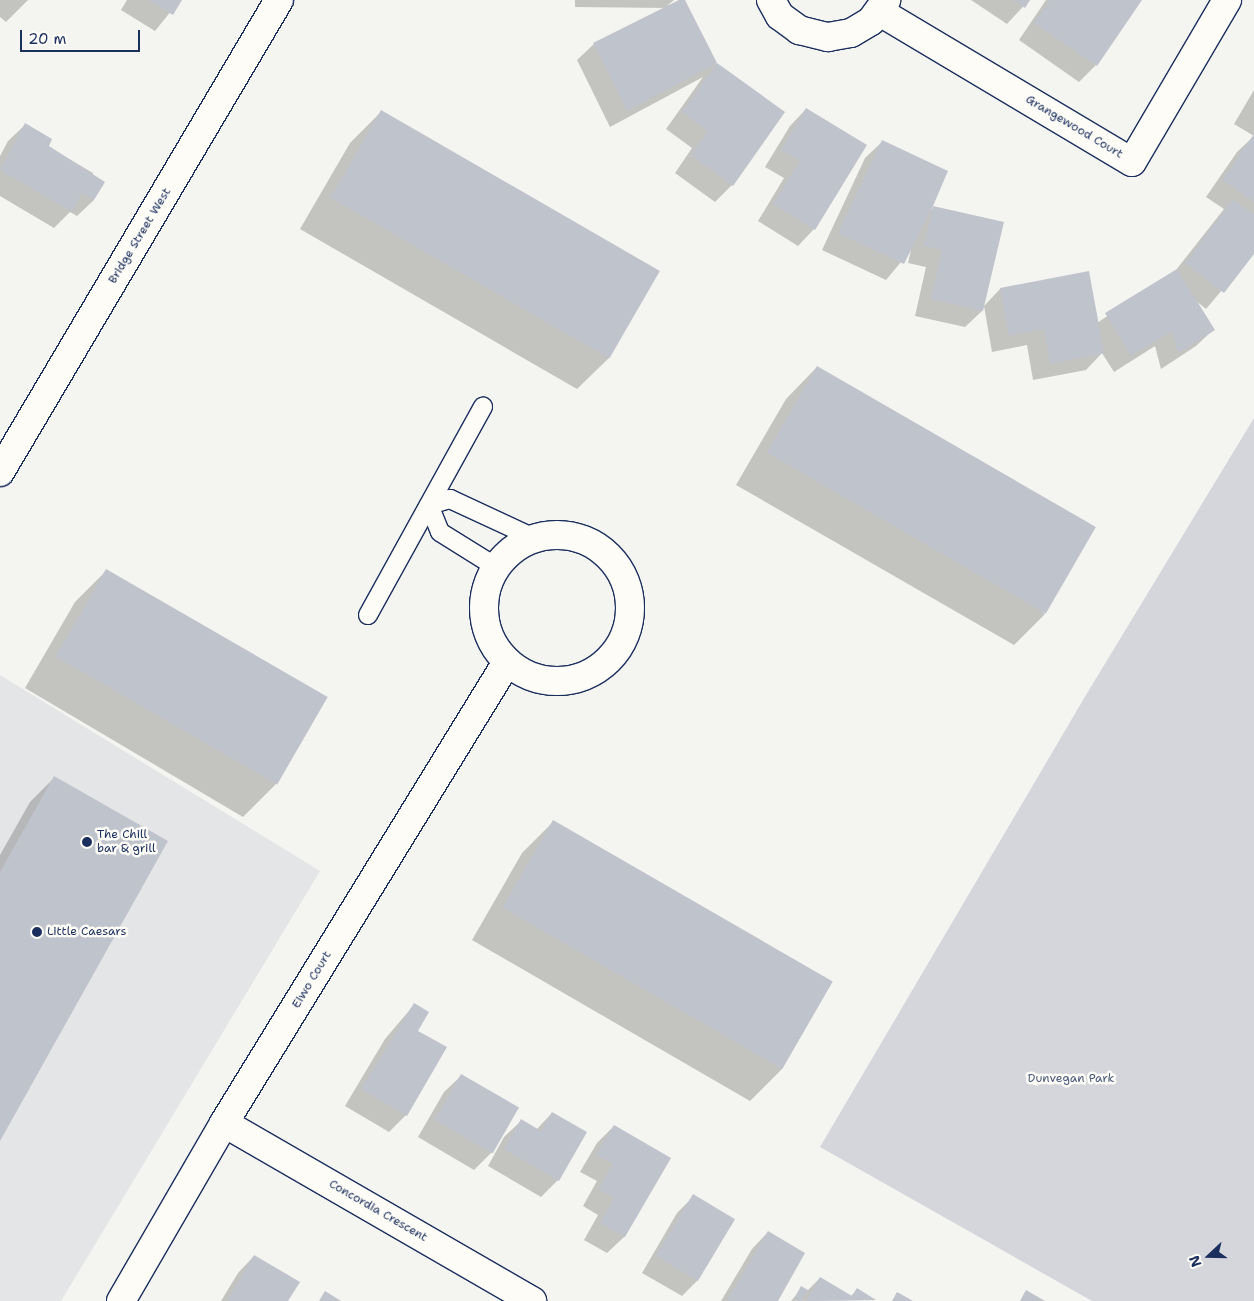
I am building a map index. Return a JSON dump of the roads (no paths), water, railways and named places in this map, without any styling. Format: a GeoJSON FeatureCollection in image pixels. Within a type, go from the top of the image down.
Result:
{"type":"FeatureCollection","features":[{"type":"Feature","properties":{"kind":"street","name":"Bridge Street West"},"geometry":{"type":"LineString","coordinates":[[0,472],[279,0]]}},
{"type":"Feature","properties":{"kind":"street","name":"Grangewood Court"},"geometry":{"type":"LineString","coordinates":[[771,0],[780,16],[799,30],[828,37],[851,33],[883,6],[1132,162],[1227,0]]}},
{"type":"Feature","properties":{"kind":"street"},"geometry":{"type":"LineString","coordinates":[[559,534],[587,541],[608,556],[624,582],[629,598],[629,620],[621,644],[595,672],[571,680],[552,682],[528,675],[507,662],[493,644],[484,621],[485,595],[496,567],[514,548],[534,538],[559,534]]}},
{"type":"Feature","properties":{"kind":"street","name":"Eiwo Court"},"geometry":{"type":"LineString","coordinates":[[121,1301],[224,1123],[507,662]]}},
{"type":"Feature","properties":{"kind":"street","name":"Concordia Crescent"},"geometry":{"type":"LineString","coordinates":[[224,1123],[532,1301]]}},
{"type":"Feature","properties":{"kind":"lane"},"geometry":{"type":"LineString","coordinates":[[368,615],[483,407]]}},
{"type":"Feature","properties":{"kind":"lane"},"geometry":{"type":"LineString","coordinates":[[429,505],[450,499],[534,538]]}},
{"type":"Feature","properties":{"kind":"lane"},"geometry":{"type":"LineString","coordinates":[[429,505],[440,532],[496,567]]}},
{"type":"Feature","properties":{"kind":"place","name":"The Chill bar & grill"},"geometry":{"type":"Point","coordinates":[87,842]}},
{"type":"Feature","properties":{"kind":"place","name":"Little Caesars"},"geometry":{"type":"Point","coordinates":[37,932]}},
{"type":"Feature","properties":{"kind":"park label","name":"Dunvegan Park"},"geometry":{"type":"Point","coordinates":[1071,1079]}}]}
